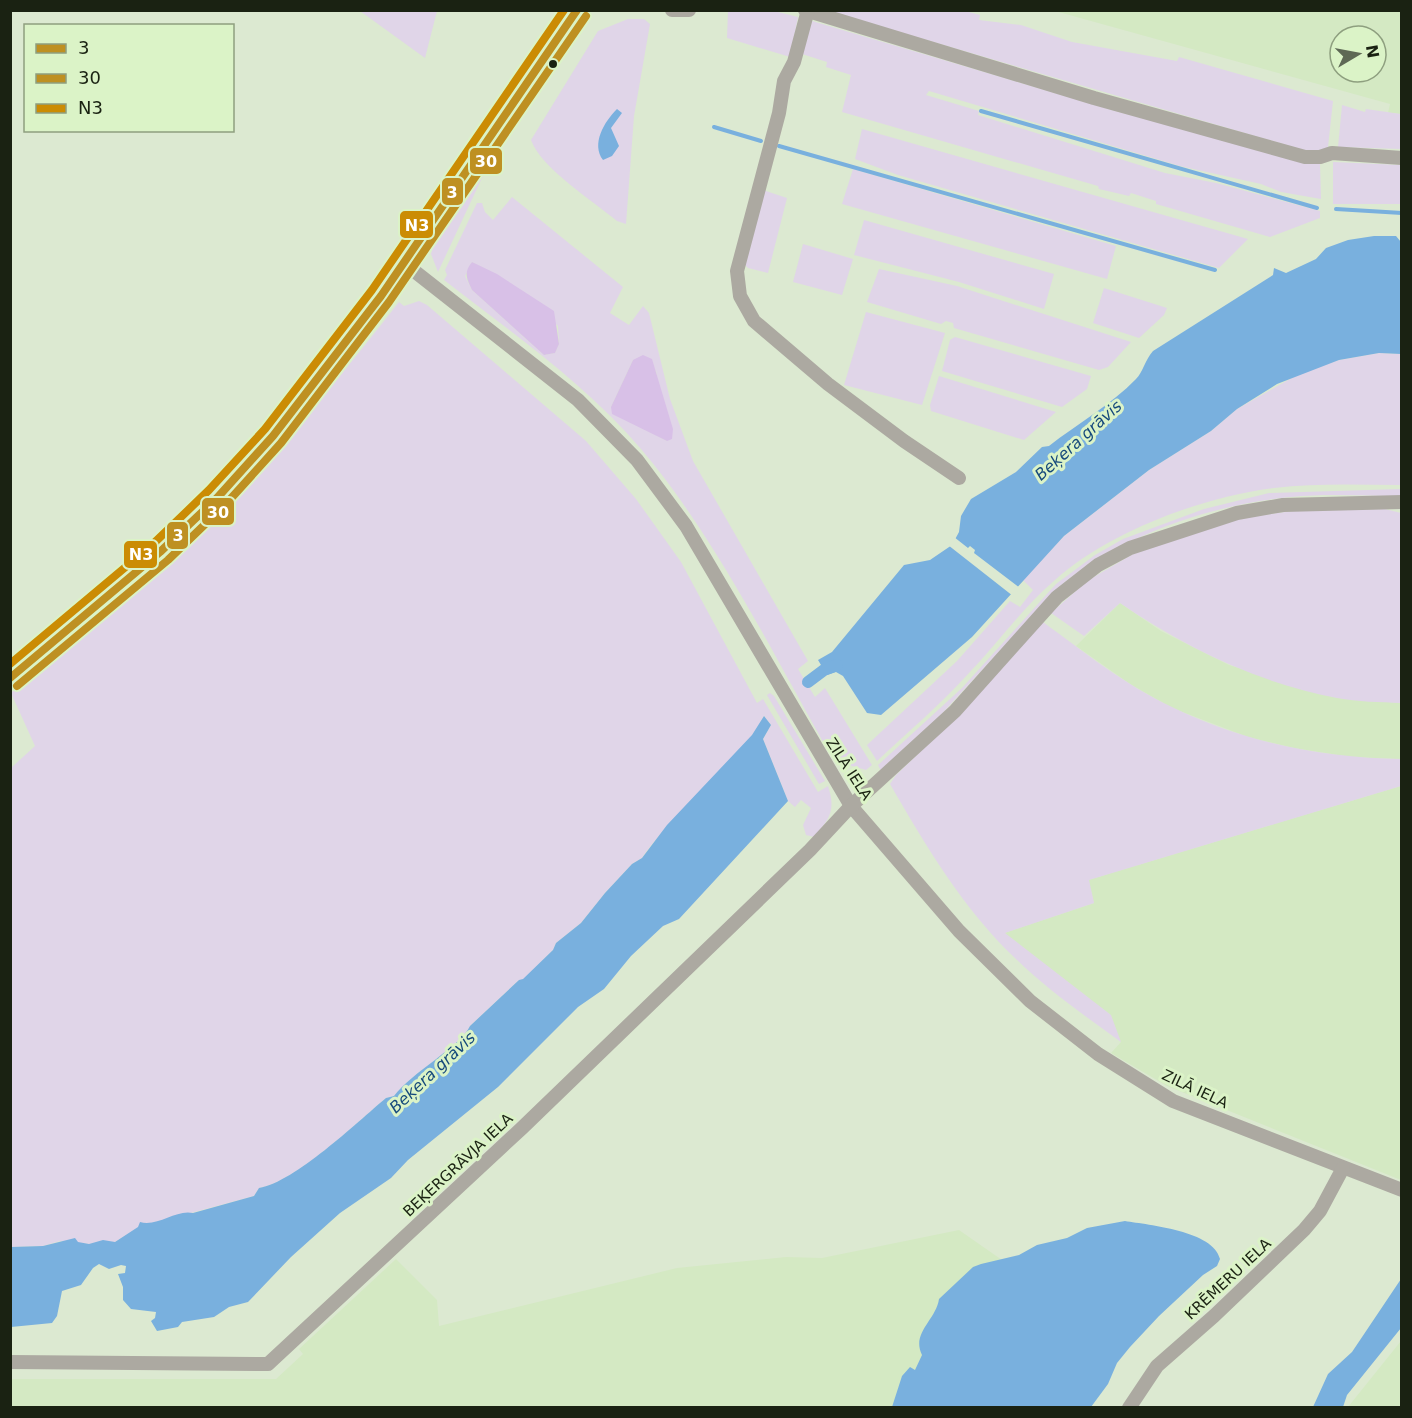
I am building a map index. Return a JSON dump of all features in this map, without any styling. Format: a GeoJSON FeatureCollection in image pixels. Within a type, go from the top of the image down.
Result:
{"type":"FeatureCollection","features":[{"type":"Feature","properties":{"kind":"main road"},"geometry":{"type":"LineString","coordinates":[[10,678],[128,582],[230,483],[309,391],[404,263],[577,10]]}},
{"type":"Feature","properties":{"kind":"street"},"geometry":{"type":"LineString","coordinates":[[672,10],[689,10]]}},
{"type":"Feature","properties":{"kind":"street"},"geometry":{"type":"LineString","coordinates":[[959,478],[904,441],[828,384],[754,321],[740,296],[737,271],[778,113],[784,81],[794,62],[807,11],[1094,98],[1305,157],[1332,153],[1401,158]]}},
{"type":"Feature","properties":{"kind":"street","name":"ZILĀ IELA"},"geometry":{"type":"LineString","coordinates":[[404,263],[578,400],[642,467],[686,526],[851,806],[974,947],[1030,1001],[1068,1032],[1173,1101],[1401,1190]]}},
{"type":"Feature","properties":{"kind":"street","name":"BEĶERGRĀVJA IELA"},"geometry":{"type":"LineString","coordinates":[[10,1362],[268,1364],[522,1128],[810,850],[851,806],[955,711],[1057,597],[1074,582],[1114,556],[1161,536],[1259,508],[1401,502]]}},
{"type":"Feature","properties":{"kind":"street","name":"KRĒMERU IELA"},"geometry":{"type":"LineString","coordinates":[[1129,1407],[1157,1366],[1214,1316],[1304,1230],[1320,1212],[1343,1168]]}},
{"type":"Feature","properties":{"kind":"shaded area"},"geometry":{"type":"Polygon","coordinates":[[[360,11],[437,11],[425,58],[360,11]]]}},
{"type":"Feature","properties":{"kind":"shaded area"},"geometry":{"type":"Polygon","coordinates":[[[559,11],[564,11],[380,279],[397,246],[559,11]]]}},
{"type":"Feature","properties":{"kind":"shaded area"},"geometry":{"type":"Polygon","coordinates":[[[728,11],[774,11],[798,17],[790,57],[727,38],[728,11]]]}},
{"type":"Feature","properties":{"kind":"shaded area"},"geometry":{"type":"Polygon","coordinates":[[[827,11],[965,11],[980,15],[979,20],[1021,25],[1072,42],[1177,61],[1179,57],[1333,101],[1328,147],[1319,151],[1303,150],[827,11]]]}},
{"type":"Feature","properties":{"kind":"shaded area"},"geometry":{"type":"Polygon","coordinates":[[[1055,11],[1401,11],[1401,114],[1388,113],[1390,104],[1055,11]]]}},
{"type":"Feature","properties":{"kind":"shaded area"},"geometry":{"type":"Polygon","coordinates":[[[628,19],[644,19],[650,24],[634,116],[626,224],[617,221],[556,173],[545,162],[531,140],[598,31],[628,19]]]}},
{"type":"Feature","properties":{"kind":"shaded area"},"geometry":{"type":"Polygon","coordinates":[[[812,21],[1119,112],[1320,163],[1321,199],[1281,192],[1261,184],[1180,166],[929,91],[926,95],[979,111],[978,115],[1165,173],[1216,183],[1320,211],[1320,218],[1270,237],[1156,204],[1156,201],[1131,193],[1129,196],[1099,189],[1098,186],[842,112],[851,75],[826,67],[827,62],[802,54],[812,21]]]}},
{"type":"Feature","properties":{"kind":"shaded area"},"geometry":{"type":"Polygon","coordinates":[[[1342,105],[1365,112],[1366,109],[1401,114],[1401,149],[1338,147],[1342,105]]]}},
{"type":"Feature","properties":{"kind":"shaded area"},"geometry":{"type":"Polygon","coordinates":[[[517,125],[481,180],[438,272],[431,254],[445,223],[482,169],[517,125]]]}},
{"type":"Feature","properties":{"kind":"shaded area"},"geometry":{"type":"Polygon","coordinates":[[[862,129],[1248,239],[1219,268],[898,175],[855,159],[862,129]]]}},
{"type":"Feature","properties":{"kind":"shaded area"},"geometry":{"type":"Polygon","coordinates":[[[1333,162],[1401,165],[1401,204],[1333,204],[1333,162]]]}},
{"type":"Feature","properties":{"kind":"shaded area"},"geometry":{"type":"Polygon","coordinates":[[[853,169],[1116,246],[1107,279],[842,204],[853,169]]]}},
{"type":"Feature","properties":{"kind":"shaded area"},"geometry":{"type":"Polygon","coordinates":[[[763,190],[787,198],[768,273],[748,268],[743,263],[763,190]]]}},
{"type":"Feature","properties":{"kind":"shaded area"},"geometry":{"type":"Polygon","coordinates":[[[512,197],[623,287],[610,313],[629,325],[643,306],[649,313],[670,399],[693,461],[808,661],[798,669],[815,697],[825,688],[872,765],[866,770],[849,765],[845,769],[830,754],[765,636],[718,557],[694,519],[641,449],[572,380],[444,280],[447,275],[445,270],[477,203],[482,203],[485,212],[493,220],[512,197]],[[472,262],[465,276],[472,290],[544,355],[555,353],[559,344],[558,326],[515,287],[472,262]],[[633,360],[611,407],[633,423],[667,441],[656,371],[633,360]]]}},
{"type":"Feature","properties":{"kind":"shaded area"},"geometry":{"type":"Polygon","coordinates":[[[864,220],[1054,274],[1044,309],[959,282],[854,255],[864,220]]]}},
{"type":"Feature","properties":{"kind":"shaded area"},"geometry":{"type":"Polygon","coordinates":[[[803,244],[853,259],[842,295],[793,282],[803,244]]]}},
{"type":"Feature","properties":{"kind":"shaded area"},"geometry":{"type":"Polygon","coordinates":[[[472,262],[497,274],[554,311],[559,344],[555,353],[544,355],[472,290],[467,273],[472,262]]]}},
{"type":"Feature","properties":{"kind":"shaded area"},"geometry":{"type":"Polygon","coordinates":[[[879,269],[957,286],[1131,342],[1108,367],[1099,370],[954,328],[953,323],[946,321],[941,324],[867,302],[879,269]]]}},
{"type":"Feature","properties":{"kind":"shaded area"},"geometry":{"type":"Polygon","coordinates":[[[1104,288],[1167,308],[1164,315],[1139,338],[1093,323],[1104,288]]]}},
{"type":"Feature","properties":{"kind":"shaded area"},"geometry":{"type":"Polygon","coordinates":[[[419,301],[427,305],[586,441],[636,499],[681,562],[757,703],[763,699],[818,792],[828,786],[831,808],[828,819],[814,837],[806,835],[803,825],[811,808],[801,800],[795,807],[788,801],[763,739],[771,725],[764,716],[752,735],[722,771],[672,822],[642,858],[632,864],[605,893],[581,923],[556,943],[553,950],[523,980],[519,980],[470,1026],[457,1042],[412,1078],[394,1096],[386,1098],[308,1163],[290,1175],[259,1188],[254,1196],[139,1227],[115,1242],[89,1244],[60,1241],[43,1246],[11,1247],[11,768],[35,746],[11,693],[113,610],[200,529],[303,419],[399,302],[404,306],[419,301]]]}},
{"type":"Feature","properties":{"kind":"shaded area"},"geometry":{"type":"Polygon","coordinates":[[[866,312],[945,333],[922,405],[844,385],[866,312]]]}},
{"type":"Feature","properties":{"kind":"shaded area"},"geometry":{"type":"Polygon","coordinates":[[[955,337],[1091,376],[1087,389],[1062,407],[942,371],[950,340],[955,337]]]}},
{"type":"Feature","properties":{"kind":"shaded area"},"geometry":{"type":"Polygon","coordinates":[[[1379,353],[1401,354],[1401,485],[1306,485],[1246,493],[1217,499],[1158,519],[1102,546],[1077,562],[1043,591],[958,685],[877,761],[867,745],[957,661],[1010,601],[1020,607],[1033,590],[1023,580],[1064,536],[1149,470],[1211,431],[1237,409],[1299,374],[1339,360],[1379,353]]]}},
{"type":"Feature","properties":{"kind":"shaded area"},"geometry":{"type":"Polygon","coordinates":[[[643,355],[652,359],[673,429],[672,439],[667,441],[612,414],[611,407],[633,360],[643,355]]]}},
{"type":"Feature","properties":{"kind":"shaded area"},"geometry":{"type":"Polygon","coordinates":[[[939,376],[1056,412],[1024,440],[931,411],[930,405],[939,376]]]}},
{"type":"Feature","properties":{"kind":"shaded area"},"geometry":{"type":"Polygon","coordinates":[[[1401,489],[1401,496],[1305,496],[1230,507],[1168,526],[1110,552],[1059,587],[925,732],[881,771],[878,765],[962,688],[1056,584],[1095,555],[1123,539],[1204,509],[1269,493],[1401,489]]]}},
{"type":"Feature","properties":{"kind":"shaded area"},"geometry":{"type":"Polygon","coordinates":[[[1385,509],[1401,513],[1401,703],[1337,698],[1279,683],[1197,649],[1120,603],[1084,636],[1051,613],[1087,581],[1133,554],[1240,518],[1300,510],[1385,509]]]}},
{"type":"Feature","properties":{"kind":"shaded area"},"geometry":{"type":"Polygon","coordinates":[[[1120,603],[1161,631],[1229,665],[1338,698],[1401,703],[1401,759],[1351,757],[1294,748],[1248,737],[1172,708],[1130,684],[1076,646],[1120,603]]]}},
{"type":"Feature","properties":{"kind":"shaded area"},"geometry":{"type":"Polygon","coordinates":[[[1043,622],[1105,668],[1138,689],[1172,707],[1227,730],[1255,739],[1313,751],[1401,759],[1401,786],[1089,880],[1094,903],[1005,933],[1111,1015],[1121,1042],[1041,981],[997,940],[962,898],[890,784],[896,775],[962,712],[1043,622]]]}},
{"type":"Feature","properties":{"kind":"shaded area"},"geometry":{"type":"Polygon","coordinates":[[[770,693],[774,696],[825,781],[819,784],[767,695],[770,693]]]}},
{"type":"Feature","properties":{"kind":"shaded area"},"geometry":{"type":"Polygon","coordinates":[[[1401,786],[1401,1180],[1167,1086],[1111,1053],[1121,1042],[1004,933],[1094,903],[1088,880],[1401,786]]]}},
{"type":"Feature","properties":{"kind":"shaded area"},"geometry":{"type":"Polygon","coordinates":[[[959,1230],[1002,1260],[999,1407],[11,1408],[11,1379],[276,1379],[303,1354],[299,1349],[396,1259],[437,1300],[439,1326],[677,1268],[786,1257],[822,1258],[959,1230]]]}},
{"type":"Feature","properties":{"kind":"shaded area"},"geometry":{"type":"Polygon","coordinates":[[[1401,1341],[1401,1407],[1348,1407],[1401,1341]]]}},
{"type":"Feature","properties":{"kind":"water"},"geometry":{"type":"Polygon","coordinates":[[[617,109],[622,113],[611,128],[619,146],[612,156],[603,160],[598,147],[599,140],[608,120],[617,109]]]}},
{"type":"Feature","properties":{"kind":"water"},"geometry":{"type":"Polygon","coordinates":[[[1374,236],[1396,236],[1401,242],[1401,354],[1379,353],[1339,360],[1277,384],[1237,409],[1211,431],[1149,470],[1064,536],[972,637],[881,715],[867,713],[843,676],[836,672],[827,675],[818,660],[832,652],[904,565],[930,560],[952,545],[959,532],[961,516],[971,499],[1016,472],[1042,447],[1049,446],[1116,397],[1138,376],[1153,351],[1273,275],[1274,268],[1286,273],[1316,259],[1326,248],[1348,240],[1374,236]]]}},
{"type":"Feature","properties":{"kind":"water"},"geometry":{"type":"Polygon","coordinates":[[[764,716],[771,725],[763,739],[788,801],[679,919],[663,926],[631,956],[604,989],[578,1007],[498,1087],[408,1160],[391,1178],[340,1213],[291,1257],[248,1302],[229,1307],[214,1317],[182,1322],[178,1327],[157,1331],[151,1321],[155,1318],[156,1312],[131,1309],[123,1300],[123,1287],[118,1274],[125,1273],[126,1266],[121,1265],[109,1269],[99,1264],[93,1268],[81,1285],[62,1291],[57,1316],[52,1323],[11,1327],[11,1247],[43,1246],[75,1238],[78,1242],[89,1244],[103,1240],[115,1242],[138,1227],[140,1222],[153,1222],[180,1213],[193,1213],[254,1196],[259,1188],[290,1175],[342,1136],[386,1098],[394,1096],[412,1078],[457,1042],[470,1026],[553,950],[556,943],[581,923],[605,893],[632,864],[642,858],[667,825],[752,735],[764,716]]]}},
{"type":"Feature","properties":{"kind":"water"},"geometry":{"type":"Polygon","coordinates":[[[1125,1221],[1164,1227],[1194,1236],[1215,1249],[1220,1259],[1217,1266],[1203,1275],[1130,1347],[1117,1363],[1108,1384],[1091,1407],[892,1407],[902,1376],[910,1367],[915,1370],[922,1355],[919,1347],[922,1333],[934,1314],[939,1299],[973,1267],[1019,1255],[1037,1245],[1067,1238],[1087,1228],[1125,1221]]]}},
{"type":"Feature","properties":{"kind":"water"},"geometry":{"type":"Polygon","coordinates":[[[1401,1279],[1401,1328],[1347,1395],[1343,1407],[1313,1407],[1328,1374],[1352,1352],[1401,1279]]]}},
{"type":"Feature","properties":{"kind":"pier"},"geometry":{"type":"Polygon","coordinates":[[[954,537],[968,548],[970,546],[975,550],[974,553],[1020,588],[1013,596],[948,545],[954,537]]]}},
{"type":"Feature","properties":{"kind":"waterway"},"geometry":{"type":"LineString","coordinates":[[981,111],[1317,208]]}},
{"type":"Feature","properties":{"kind":"waterway"},"geometry":{"type":"LineString","coordinates":[[714,127],[761,141]]}},
{"type":"Feature","properties":{"kind":"waterway"},"geometry":{"type":"LineString","coordinates":[[779,146],[1215,270]]}},
{"type":"Feature","properties":{"kind":"waterway"},"geometry":{"type":"LineString","coordinates":[[1336,209],[1402,213]]}},
{"type":"Feature","properties":{"kind":"waterway","name":"Beķera grāvis"},"geometry":{"type":"LineString","coordinates":[[808,682],[824,670],[837,665]]}},
{"type":"Feature","properties":{"kind":"transit line","name":"N3"},"geometry":{"type":"LineString","coordinates":[[10,664],[153,544],[209,490],[265,429],[372,290],[564,10]]}},
{"type":"Feature","properties":{"kind":"transit line","name":"3"},"geometry":{"type":"LineString","coordinates":[[10,678],[160,552],[217,498],[273,436],[381,296],[577,10]]}},
{"type":"Feature","properties":{"kind":"transit line","name":"30"},"geometry":{"type":"LineString","coordinates":[[17,686],[168,560],[225,505],[281,443],[389,302],[586,16]]}}]}
